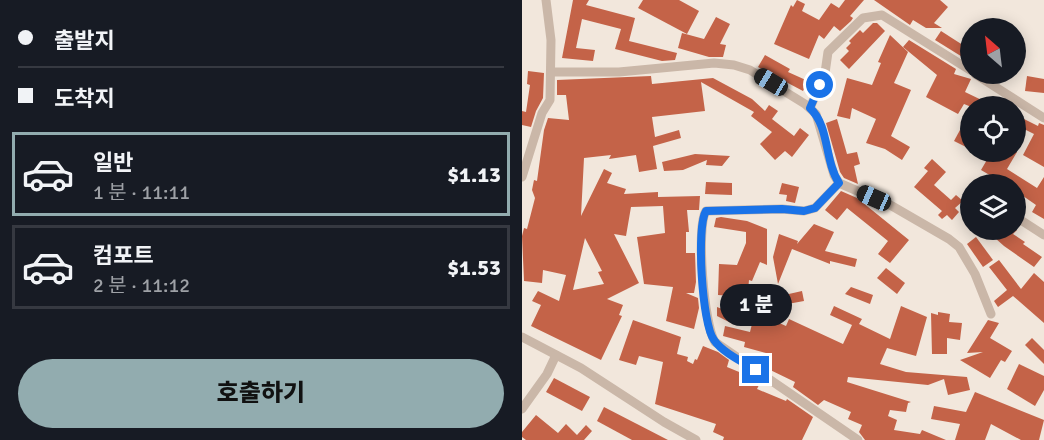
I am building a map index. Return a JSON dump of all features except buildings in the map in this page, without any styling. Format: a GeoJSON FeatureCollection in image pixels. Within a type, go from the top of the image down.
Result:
{"type":"FeatureCollection","features":[{"type":"Feature","properties":{"kind":"street"},"geometry":{"type":"LineString","coordinates":[[522,177],[542,113],[550,100],[551,40],[546,0]]}},
{"type":"Feature","properties":{"kind":"street"},"geometry":{"type":"LineString","coordinates":[[810,108],[825,73],[828,52],[862,18],[882,15],[960,64]]}},
{"type":"Feature","properties":{"kind":"street"},"geometry":{"type":"LineString","coordinates":[[551,72],[619,72],[714,63],[734,65],[750,70],[816,114],[829,161],[839,183],[892,206],[959,247],[975,274],[991,314]]}},
{"type":"Feature","properties":{"kind":"street"},"geometry":{"type":"LineString","coordinates":[[991,84],[1044,118]]}},
{"type":"Feature","properties":{"kind":"street"},"geometry":{"type":"LineString","coordinates":[[839,183],[815,208],[804,211],[782,209],[706,211],[703,216],[702,239],[706,313],[715,342],[858,440]]}},
{"type":"Feature","properties":{"kind":"street"},"geometry":{"type":"LineString","coordinates":[[1026,223],[1044,235]]}},
{"type":"Feature","properties":{"kind":"street"},"geometry":{"type":"LineString","coordinates":[[522,337],[556,355],[696,440]]}},
{"type":"Feature","properties":{"kind":"street"},"geometry":{"type":"LineString","coordinates":[[522,409],[547,374],[556,355]]}},
{"type":"Feature","properties":{"kind":"route"},"geometry":{"type":"LineString","coordinates":[[756,370],[725,350],[715,342],[711,335],[706,313],[703,216],[706,211],[782,209],[804,211],[815,208],[839,183],[829,161],[822,129],[816,114],[810,108],[820,85]]}}]}
